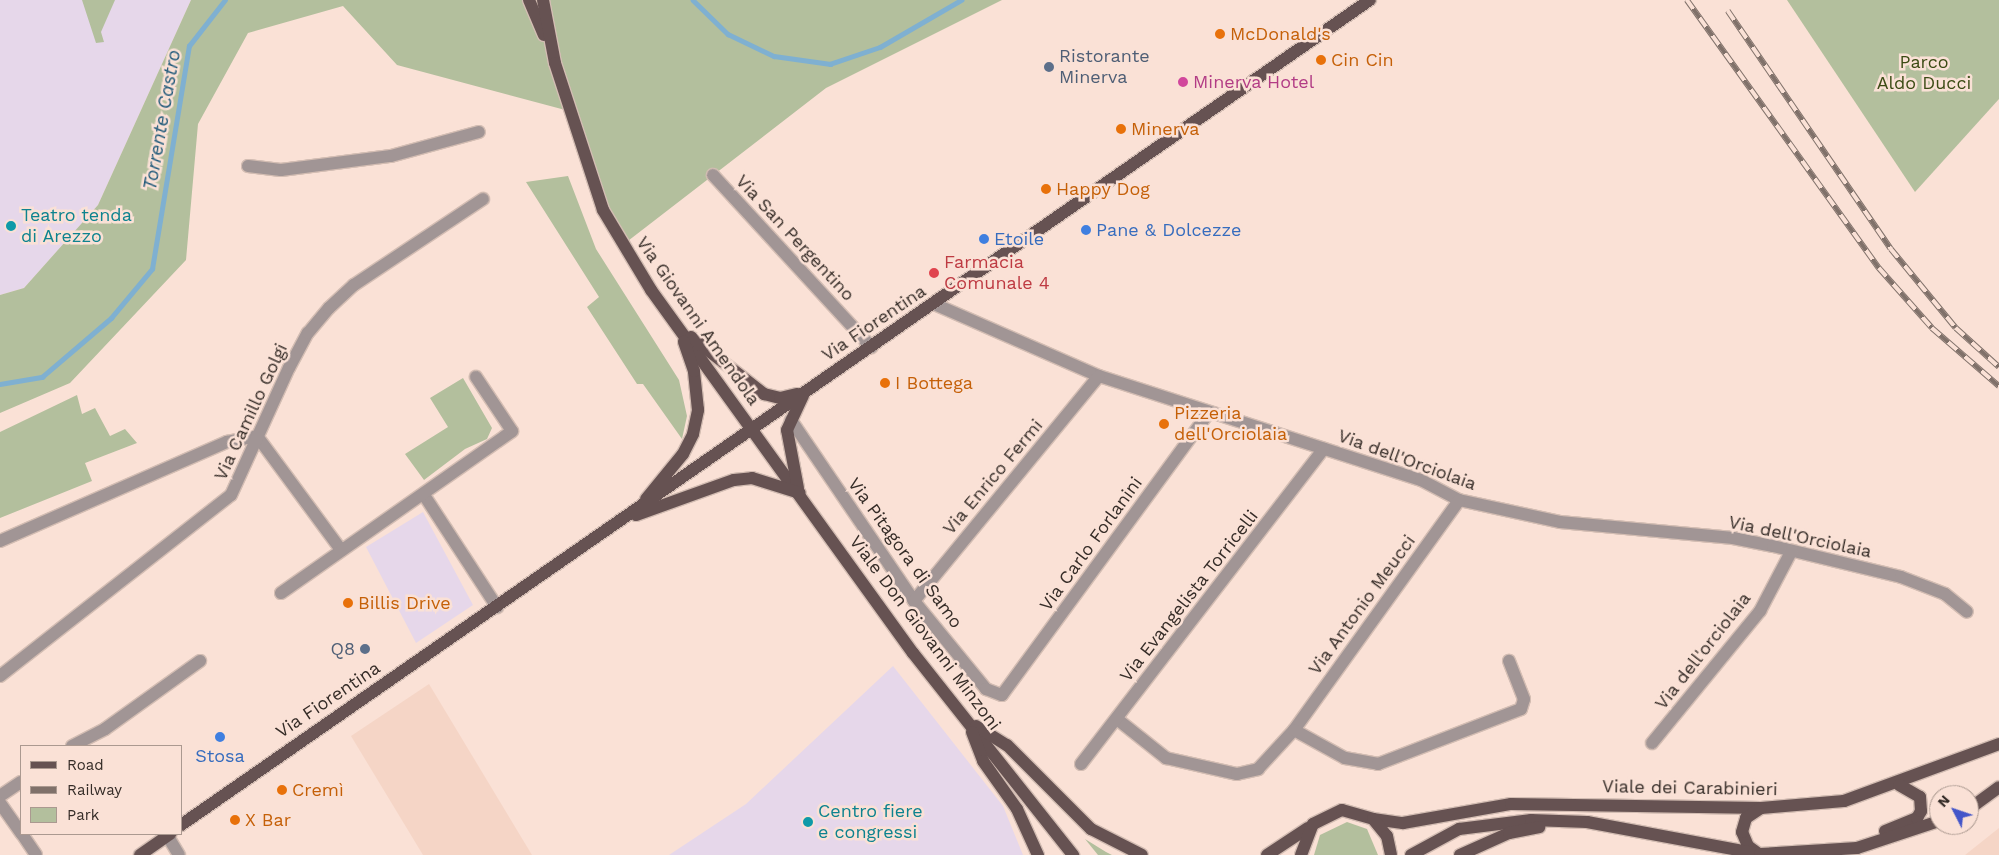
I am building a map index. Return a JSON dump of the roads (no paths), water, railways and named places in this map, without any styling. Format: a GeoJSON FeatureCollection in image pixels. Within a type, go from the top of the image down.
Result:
{"type":"FeatureCollection","features":[{"type":"Feature","properties":{"kind":"main road","name":"Via Giovanni Amendola"},"geometry":{"type":"LineString","coordinates":[[529,0],[555,63],[604,210],[679,328],[752,429]]}},
{"type":"Feature","properties":{"kind":"main road","name":"Via Giovanni Amendola"},"geometry":{"type":"LineString","coordinates":[[543,0],[555,63]]}},
{"type":"Feature","properties":{"kind":"main road","name":"Via Fiorentina"},"geometry":{"type":"LineString","coordinates":[[182,825],[629,517],[752,429],[1370,0]]}},
{"type":"Feature","properties":{"kind":"main road"},"geometry":{"type":"LineString","coordinates":[[679,328],[764,394],[780,398],[804,393]]}},
{"type":"Feature","properties":{"kind":"main road"},"geometry":{"type":"LineString","coordinates":[[629,517],[666,476],[693,434],[698,410],[694,371],[679,328]]}},
{"type":"Feature","properties":{"kind":"main road"},"geometry":{"type":"LineString","coordinates":[[800,493],[788,447],[804,393]]}},
{"type":"Feature","properties":{"kind":"main road","name":"Viale Don Giovanni Minzoni"},"geometry":{"type":"LineString","coordinates":[[752,429],[914,653],[1073,855]]}},
{"type":"Feature","properties":{"kind":"main road"},"geometry":{"type":"LineString","coordinates":[[629,517],[734,480],[752,478],[800,493]]}},
{"type":"Feature","properties":{"kind":"main road"},"geometry":{"type":"LineString","coordinates":[[969,722],[983,761],[1017,809],[1038,855]]}},
{"type":"Feature","properties":{"kind":"main road"},"geometry":{"type":"LineString","coordinates":[[969,722],[1007,745],[1091,829],[1142,855]]}},
{"type":"Feature","properties":{"kind":"main road","name":"Viale dei Carabinieri"},"geometry":{"type":"LineString","coordinates":[[1267,855],[1316,822],[1342,810],[1373,819],[1403,823],[1512,804],[1761,808],[1844,801],[1898,785],[1999,744]]}},
{"type":"Feature","properties":{"kind":"main road"},"geometry":{"type":"LineString","coordinates":[[1859,849],[1877,834],[1908,823],[1922,811],[1920,797],[1898,785]]}},
{"type":"Feature","properties":{"kind":"main road"},"geometry":{"type":"LineString","coordinates":[[1979,801],[1999,787]]}},
{"type":"Feature","properties":{"kind":"main road"},"geometry":{"type":"LineString","coordinates":[[1760,854],[1748,846],[1742,832],[1746,818],[1761,808]]}},
{"type":"Feature","properties":{"kind":"main road"},"geometry":{"type":"LineString","coordinates":[[1373,819],[1387,836],[1391,855]]}},
{"type":"Feature","properties":{"kind":"main road"},"geometry":{"type":"LineString","coordinates":[[1411,855],[1438,837],[1477,825],[1531,820],[1577,822],[1760,854],[1797,854],[1859,849],[1929,824]]}},
{"type":"Feature","properties":{"kind":"main road"},"geometry":{"type":"LineString","coordinates":[[1300,855],[1306,833],[1316,822]]}},
{"type":"Feature","properties":{"kind":"main road"},"geometry":{"type":"LineString","coordinates":[[1460,855],[1509,833],[1577,822]]}},
{"type":"Feature","properties":{"kind":"main road"},"geometry":{"type":"LineString","coordinates":[[140,855],[168,835]]}},
{"type":"Feature","properties":{"kind":"street"},"geometry":{"type":"LineString","coordinates":[[248,166],[281,170],[391,156],[479,132]]}},
{"type":"Feature","properties":{"kind":"street","name":"Via San Pergentino"},"geometry":{"type":"LineString","coordinates":[[713,175],[871,347]]}},
{"type":"Feature","properties":{"kind":"street","name":"Via Camillo Golgi"},"geometry":{"type":"LineString","coordinates":[[0,676],[231,495],[257,436],[308,333],[354,285],[483,199]]}},
{"type":"Feature","properties":{"kind":"street","name":"Via dell'Orciolaia"},"geometry":{"type":"LineString","coordinates":[[934,304],[1100,376],[1208,414],[1421,480],[1459,500],[1560,522],[1733,538],[1901,577],[1945,594],[1967,612]]}},
{"type":"Feature","properties":{"kind":"street","name":"Via Enrico Fermi"},"geometry":{"type":"LineString","coordinates":[[914,601],[1100,376]]}},
{"type":"Feature","properties":{"kind":"street"},"geometry":{"type":"LineString","coordinates":[[281,593],[341,550],[424,496],[512,431],[476,377]]}},
{"type":"Feature","properties":{"kind":"street","name":"Via Carlo Forlanini"},"geometry":{"type":"LineString","coordinates":[[1002,695],[1208,414]]}},
{"type":"Feature","properties":{"kind":"street","name":"Via Pitagora di Samo"},"geometry":{"type":"LineString","coordinates":[[793,425],[914,601],[986,689],[1002,695]]}},
{"type":"Feature","properties":{"kind":"street"},"geometry":{"type":"LineString","coordinates":[[0,541],[227,442],[257,436],[341,550]]}},
{"type":"Feature","properties":{"kind":"street","name":"Via Evangelista Torricelli"},"geometry":{"type":"LineString","coordinates":[[1081,764],[1324,449]]}},
{"type":"Feature","properties":{"kind":"street"},"geometry":{"type":"LineString","coordinates":[[424,496],[497,607]]}},
{"type":"Feature","properties":{"kind":"street","name":"Via Antonio Meucci"},"geometry":{"type":"LineString","coordinates":[[1117,719],[1166,758],[1237,774],[1270,761],[1459,500]]}},
{"type":"Feature","properties":{"kind":"street","name":"Via dell'orciolaia"},"geometry":{"type":"LineString","coordinates":[[1652,743],[1760,611],[1791,552]]}},
{"type":"Feature","properties":{"kind":"street"},"geometry":{"type":"LineString","coordinates":[[74,745],[105,729],[200,661]]}},
{"type":"Feature","properties":{"kind":"street"},"geometry":{"type":"LineString","coordinates":[[1294,730],[1345,758],[1378,764],[1520,709],[1524,699],[1509,661]]}},
{"type":"Feature","properties":{"kind":"street"},"geometry":{"type":"LineString","coordinates":[[0,796],[20,783]]}},
{"type":"Feature","properties":{"kind":"street"},"geometry":{"type":"LineString","coordinates":[[0,803],[20,833]]}},
{"type":"Feature","properties":{"kind":"street"},"geometry":{"type":"LineString","coordinates":[[22,835],[36,855]]}},
{"type":"Feature","properties":{"kind":"street"},"geometry":{"type":"LineString","coordinates":[[168,835],[179,855]]}},
{"type":"Feature","properties":{"kind":"waterway","name":"Torrente Castro"},"geometry":{"type":"LineString","coordinates":[[0,384],[42,377],[111,318],[152,269],[189,46],[225,0]]}},
{"type":"Feature","properties":{"kind":"waterway","name":"Torrente Castro"},"geometry":{"type":"LineString","coordinates":[[693,0],[728,34],[774,56],[830,64],[880,47],[961,0]]}},
{"type":"Feature","properties":{"kind":"railway"},"geometry":{"type":"LineString","coordinates":[[1687,0],[1879,268],[1932,328],[1999,386]]}},
{"type":"Feature","properties":{"kind":"railway"},"geometry":{"type":"LineString","coordinates":[[1728,11],[1891,249],[1956,328],[1999,367]]}},
{"type":"Feature","properties":{"kind":"place","name":"McDonald's"},"geometry":{"type":"Point","coordinates":[1220,34]}},
{"type":"Feature","properties":{"kind":"place","name":"Cin Cin"},"geometry":{"type":"Point","coordinates":[1321,60]}},
{"type":"Feature","properties":{"kind":"place","name":"Ristorante Minerva"},"geometry":{"type":"Point","coordinates":[1049,67]}},
{"type":"Feature","properties":{"kind":"place","name":"Minerva Hotel"},"geometry":{"type":"Point","coordinates":[1183,82]}},
{"type":"Feature","properties":{"kind":"place","name":"Minerva"},"geometry":{"type":"Point","coordinates":[1121,129]}},
{"type":"Feature","properties":{"kind":"place","name":"Happy Dog"},"geometry":{"type":"Point","coordinates":[1046,189]}},
{"type":"Feature","properties":{"kind":"place","name":"Teatro tenda di Arezzo"},"geometry":{"type":"Point","coordinates":[11,226]}},
{"type":"Feature","properties":{"kind":"place","name":"Pane & Dolcezze"},"geometry":{"type":"Point","coordinates":[1086,230]}},
{"type":"Feature","properties":{"kind":"place","name":"Etoile"},"geometry":{"type":"Point","coordinates":[984,239]}},
{"type":"Feature","properties":{"kind":"place","name":"Farmacia Comunale 4"},"geometry":{"type":"Point","coordinates":[934,273]}},
{"type":"Feature","properties":{"kind":"place","name":"I Bottega"},"geometry":{"type":"Point","coordinates":[885,383]}},
{"type":"Feature","properties":{"kind":"place","name":"Pizzeria dell'Orciolaia"},"geometry":{"type":"Point","coordinates":[1164,424]}},
{"type":"Feature","properties":{"kind":"place","name":"Billis Drive"},"geometry":{"type":"Point","coordinates":[348,603]}},
{"type":"Feature","properties":{"kind":"place","name":"Q8"},"geometry":{"type":"Point","coordinates":[365,649]}},
{"type":"Feature","properties":{"kind":"place","name":"Stosa"},"geometry":{"type":"Point","coordinates":[220,737]}},
{"type":"Feature","properties":{"kind":"place","name":"Cremì"},"geometry":{"type":"Point","coordinates":[282,790]}},
{"type":"Feature","properties":{"kind":"place","name":"X Bar"},"geometry":{"type":"Point","coordinates":[235,820]}},
{"type":"Feature","properties":{"kind":"place","name":"Centro fiere e congressi"},"geometry":{"type":"Point","coordinates":[808,822]}},
{"type":"Feature","properties":{"kind":"park label","name":"Parco Aldo Ducci"},"geometry":{"type":"Point","coordinates":[1924,73]}}]}
